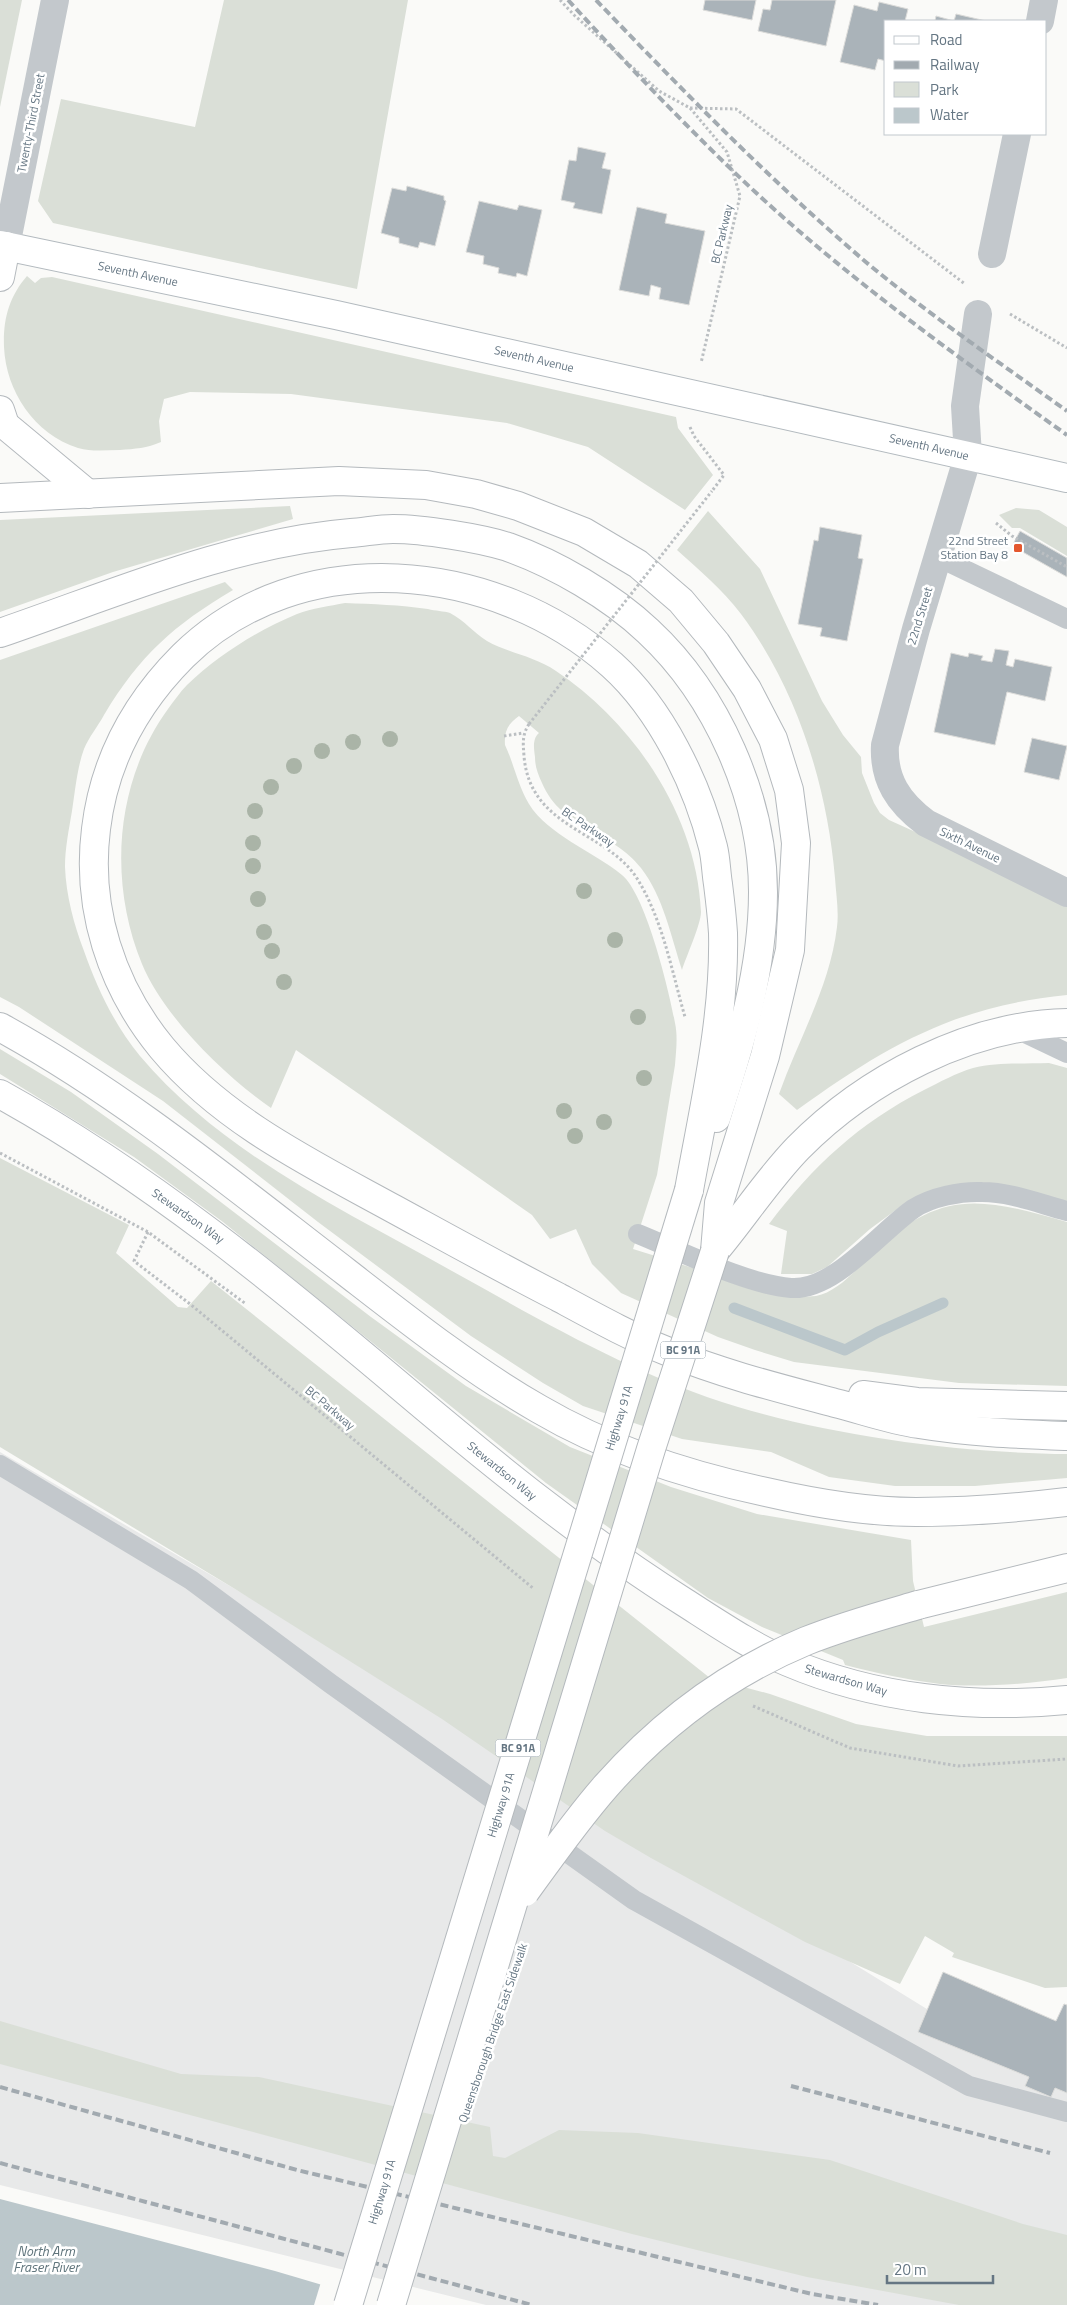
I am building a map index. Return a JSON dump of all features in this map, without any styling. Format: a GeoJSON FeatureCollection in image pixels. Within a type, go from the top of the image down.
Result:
{"type":"FeatureCollection","features":[{"type":"Feature","properties":{"kind":"main road"},"geometry":{"type":"LineString","coordinates":[[0,278],[3,246]]}},
{"type":"Feature","properties":{"kind":"main road","name":"Seventh Avenue"},"geometry":{"type":"LineString","coordinates":[[3,246],[336,315],[1067,478]]}},
{"type":"Feature","properties":{"kind":"main road"},"geometry":{"type":"LineString","coordinates":[[0,410],[4,425],[88,494]]}},
{"type":"Feature","properties":{"kind":"main road"},"geometry":{"type":"LineString","coordinates":[[0,498],[339,481],[426,485],[468,492],[518,506],[584,532],[638,564],[681,601],[716,643],[732,666],[747,689],[773,739],[789,790],[796,843],[790,950],[765,1056],[719,1203],[715,1251]]}},
{"type":"Feature","properties":{"kind":"main road"},"geometry":{"type":"LineString","coordinates":[[0,633],[206,562],[268,546],[330,534],[394,529],[450,535],[507,547],[564,573],[606,597],[649,631],[683,671],[708,708],[736,762],[750,803],[760,846],[763,892],[760,940],[741,1038],[717,1116],[689,1190]]}},
{"type":"Feature","properties":{"kind":"main road"},"geometry":{"type":"LineString","coordinates":[[689,1190],[721,999],[723,929],[714,849],[685,765],[653,714],[615,668],[570,633],[521,606],[471,589],[423,581],[369,577],[316,584],[272,598],[231,619],[194,646],[161,679],[134,717],[112,758],[98,810],[92,862],[98,918],[116,975],[137,1012],[162,1048],[198,1086],[238,1118],[305,1160],[617,1328],[696,1363],[750,1380],[916,1424],[1067,1436]]}},
{"type":"Feature","properties":{"kind":"main road"},"geometry":{"type":"LineString","coordinates":[[715,1251],[746,1214],[771,1179],[798,1148],[861,1095],[946,1050],[1002,1032],[1067,1023]]}},
{"type":"Feature","properties":{"kind":"main road"},"geometry":{"type":"LineString","coordinates":[[0,1026],[65,1064],[150,1121],[398,1313],[478,1370],[539,1409],[597,1439],[708,1480],[801,1500],[857,1508],[922,1512],[1067,1502]]}},
{"type":"Feature","properties":{"kind":"main road","name":"Stewardson Way"},"geometry":{"type":"LineString","coordinates":[[0,1094],[114,1163],[227,1244],[542,1503],[644,1577],[736,1634],[788,1662],[889,1693],[958,1703],[1028,1704],[1067,1700]]}},
{"type":"Feature","properties":{"kind":"main road","name":"Highway 91A"},"geometry":{"type":"LineString","coordinates":[[348,2305],[689,1190]]}},
{"type":"Feature","properties":{"kind":"main road","name":"BC 91A"},"geometry":{"type":"LineString","coordinates":[[391,2305],[513,1909],[651,1449],[715,1251]]}},
{"type":"Feature","properties":{"kind":"main road"},"geometry":{"type":"LineString","coordinates":[[750,1380],[917,1402],[1067,1406]]}},
{"type":"Feature","properties":{"kind":"main road"},"geometry":{"type":"LineString","coordinates":[[513,1909],[605,1787],[644,1747],[681,1714],[754,1667],[806,1642],[854,1623],[1067,1568]]}},
{"type":"Feature","properties":{"kind":"street","name":"Twenty-Third Street"},"geometry":{"type":"LineString","coordinates":[[3,246],[56,0]]}},
{"type":"Feature","properties":{"kind":"street"},"geometry":{"type":"LineString","coordinates":[[1040,20],[1044,0]]}},
{"type":"Feature","properties":{"kind":"street"},"geometry":{"type":"LineString","coordinates":[[992,254],[1017,135]]}},
{"type":"Feature","properties":{"kind":"street"},"geometry":{"type":"LineString","coordinates":[[968,456],[964,406],[978,314]]}},
{"type":"Feature","properties":{"kind":"street","name":"22nd Street"},"geometry":{"type":"LineString","coordinates":[[888,779],[884,762],[885,745],[916,629],[968,456]]}},
{"type":"Feature","properties":{"kind":"street","name":"Sixth Avenue"},"geometry":{"type":"LineString","coordinates":[[888,779],[897,795],[910,811],[926,823],[1067,893]]}},
{"type":"Feature","properties":{"kind":"lane"},"geometry":{"type":"LineString","coordinates":[[938,556],[1067,619]]}},
{"type":"Feature","properties":{"kind":"lane"},"geometry":{"type":"LineString","coordinates":[[1020,1030],[1067,1053]]}},
{"type":"Feature","properties":{"kind":"lane"},"geometry":{"type":"LineString","coordinates":[[638,1234],[748,1278],[792,1288],[809,1286],[826,1279],[915,1208],[933,1200],[982,1192],[1006,1195],[1067,1211]]}},
{"type":"Feature","properties":{"kind":"lane"},"geometry":{"type":"LineString","coordinates":[[617,1328],[633,1325],[648,1315],[674,1249]]}},
{"type":"Feature","properties":{"kind":"lane"},"geometry":{"type":"LineString","coordinates":[[0,1465],[191,1580],[331,1684],[634,1900],[969,2086],[1067,2112]]}},
{"type":"Feature","properties":{"kind":"path","name":"BC Parkway"},"geometry":{"type":"LineString","coordinates":[[560,0],[574,15],[659,91],[690,108],[727,152],[740,196],[701,366]]}},
{"type":"Feature","properties":{"kind":"path"},"geometry":{"type":"LineString","coordinates":[[690,108],[736,109],[969,287]]}},
{"type":"Feature","properties":{"kind":"path"},"geometry":{"type":"LineString","coordinates":[[1008,312],[1067,348]]}},
{"type":"Feature","properties":{"kind":"path"},"geometry":{"type":"LineString","coordinates":[[504,736],[523,734],[724,475],[694,436],[687,420]]}},
{"type":"Feature","properties":{"kind":"path"},"geometry":{"type":"LineString","coordinates":[[996,523],[1012,536],[1067,567]]}},
{"type":"Feature","properties":{"kind":"path","name":"BC Parkway"},"geometry":{"type":"LineString","coordinates":[[523,734],[525,769],[534,790],[546,808],[562,822],[614,855],[638,878],[654,911],[686,1020]]}},
{"type":"Feature","properties":{"kind":"path","name":"BC Parkway"},"geometry":{"type":"LineString","coordinates":[[0,1153],[148,1232],[134,1261],[190,1304],[537,1592]]}},
{"type":"Feature","properties":{"kind":"path"},"geometry":{"type":"LineString","coordinates":[[748,1704],[850,1748],[958,1766],[1067,1759]]}},
{"type":"Feature","properties":{"kind":"shaded area"},"geometry":{"type":"Polygon","coordinates":[[[0,1452],[415,1694],[935,2014],[1067,2062],[1067,2305],[486,2305],[0,2185],[0,1452]]]}},
{"type":"Feature","properties":{"kind":"green space"},"geometry":{"type":"Polygon","coordinates":[[[0,0],[22,0],[0,107],[0,0]]]}},
{"type":"Feature","properties":{"kind":"green space"},"geometry":{"type":"Polygon","coordinates":[[[224,0],[408,0],[357,289],[53,223],[38,201],[61,99],[195,127],[224,0]]]}},
{"type":"Feature","properties":{"kind":"green space"},"geometry":{"type":"Polygon","coordinates":[[[27,276],[35,283],[41,278],[52,277],[676,417],[678,428],[713,475],[685,510],[588,447],[507,423],[291,394],[190,392],[164,399],[159,421],[161,442],[146,447],[125,450],[78,448],[48,432],[36,421],[25,409],[10,379],[4,347],[6,318],[16,292],[27,276]]]}},
{"type":"Feature","properties":{"kind":"green space"},"geometry":{"type":"Polygon","coordinates":[[[290,506],[293,519],[113,572],[0,612],[0,520],[290,506]]]}},
{"type":"Feature","properties":{"kind":"green space"},"geometry":{"type":"Polygon","coordinates":[[[1016,508],[1039,510],[1067,527],[1067,556],[1020,528],[1012,528],[999,515],[1016,508]]]}},
{"type":"Feature","properties":{"kind":"green space"},"geometry":{"type":"Polygon","coordinates":[[[708,511],[760,569],[822,701],[843,735],[861,757],[862,773],[880,813],[889,820],[984,863],[1067,907],[1067,995],[1027,1000],[990,1009],[956,1019],[923,1033],[892,1048],[797,1110],[779,1094],[821,991],[833,949],[838,915],[831,843],[817,773],[793,706],[778,674],[761,643],[734,605],[711,580],[677,550],[708,511]]]}},
{"type":"Feature","properties":{"kind":"green space"},"geometry":{"type":"Polygon","coordinates":[[[225,582],[233,590],[176,629],[145,658],[117,694],[88,740],[78,772],[67,839],[65,867],[67,888],[71,910],[89,965],[101,993],[123,1032],[140,1056],[172,1091],[246,1151],[327,1202],[556,1328],[663,1380],[738,1407],[777,1418],[859,1435],[943,1447],[1067,1454],[1067,1478],[975,1486],[895,1486],[829,1477],[771,1452],[682,1439],[583,1406],[543,1383],[471,1336],[318,1222],[163,1101],[19,1007],[0,997],[0,660],[225,582]]]}},
{"type":"Feature","properties":{"kind":"green space"},"geometry":{"type":"Polygon","coordinates":[[[345,603],[376,604],[450,613],[487,641],[548,666],[584,692],[611,717],[635,745],[656,775],[674,807],[688,841],[697,876],[701,912],[682,970],[661,904],[649,879],[630,856],[575,821],[551,799],[542,783],[536,764],[534,744],[535,738],[539,733],[519,716],[508,728],[505,736],[505,745],[525,797],[537,815],[559,834],[622,875],[631,886],[648,922],[668,989],[676,1028],[675,1065],[657,1175],[633,1249],[715,1275],[783,1293],[816,1296],[838,1286],[895,1234],[918,1218],[940,1209],[962,1204],[985,1204],[1009,1207],[1067,1222],[1067,1386],[959,1383],[794,1362],[718,1337],[621,1293],[592,1264],[576,1229],[550,1239],[532,1215],[296,1050],[271,1108],[253,1095],[197,1044],[165,1004],[152,984],[142,964],[131,932],[124,899],[121,866],[122,833],[128,800],[137,768],[150,738],[168,709],[187,685],[211,664],[253,636],[282,620],[309,610],[345,603]]]}},
{"type":"Feature","properties":{"kind":"green space"},"geometry":{"type":"Polygon","coordinates":[[[0,1049],[71,1092],[158,1154],[371,1317],[466,1386],[570,1447],[671,1487],[757,1514],[911,1540],[913,1581],[924,1627],[1067,1592],[1067,1678],[1020,1684],[970,1686],[940,1684],[880,1673],[845,1665],[843,1660],[762,1627],[708,1598],[546,1483],[223,1222],[134,1157],[0,1074],[0,1049]]]}},
{"type":"Feature","properties":{"kind":"green space"},"geometry":{"type":"Polygon","coordinates":[[[1049,1063],[1067,1068],[1067,1202],[1025,1191],[904,1204],[870,1229],[827,1267],[812,1274],[781,1274],[787,1231],[769,1224],[820,1165],[858,1132],[900,1103],[967,1070],[992,1065],[1049,1063]]]}},
{"type":"Feature","properties":{"kind":"green space"},"geometry":{"type":"Polygon","coordinates":[[[0,1158],[129,1225],[116,1253],[178,1307],[187,1308],[211,1281],[710,1678],[770,1694],[856,1724],[927,1736],[1067,1736],[1067,1987],[1045,1988],[952,1957],[954,1953],[925,1936],[900,1984],[805,1942],[605,1831],[442,1719],[235,1589],[0,1447],[0,1158]]]}},
{"type":"Feature","properties":{"kind":"green space"},"geometry":{"type":"Polygon","coordinates":[[[0,2021],[181,2074],[259,2077],[490,2127],[493,2156],[505,2158],[559,2130],[638,2133],[830,2160],[1023,2224],[1067,2235],[1067,2305],[959,2305],[807,2277],[632,2234],[0,2064],[0,2021]]]}},
{"type":"Feature","properties":{"kind":"water","name":"North Arm Fraser River"},"geometry":{"type":"Polygon","coordinates":[[[0,2199],[275,2271],[390,2305],[0,2305],[0,2199]]]}},
{"type":"Feature","properties":{"kind":"pier"},"geometry":{"type":"Polygon","coordinates":[[[321,2282],[391,2303],[392,2305],[314,2305],[321,2282]]]}},
{"type":"Feature","properties":{"kind":"building"},"geometry":{"type":"Polygon","coordinates":[[[705,0],[756,0],[752,20],[703,10],[705,0]]]}},
{"type":"Feature","properties":{"kind":"building"},"geometry":{"type":"Polygon","coordinates":[[[772,0],[836,0],[826,46],[758,31],[763,9],[770,10],[772,0]]]}},
{"type":"Feature","properties":{"kind":"building"},"geometry":{"type":"Polygon","coordinates":[[[879,2],[908,9],[905,20],[884,20],[884,60],[878,59],[875,70],[840,62],[854,5],[877,11],[879,2]]]}},
{"type":"Feature","properties":{"kind":"building"},"geometry":{"type":"Polygon","coordinates":[[[956,14],[982,20],[954,20],[956,14]]]}},
{"type":"Feature","properties":{"kind":"building"},"geometry":{"type":"Polygon","coordinates":[[[936,16],[950,20],[935,20],[936,16]]]}},
{"type":"Feature","properties":{"kind":"building"},"geometry":{"type":"Polygon","coordinates":[[[578,147],[606,153],[602,168],[611,170],[602,214],[573,208],[575,203],[561,200],[569,160],[576,161],[578,147]]]}},
{"type":"Feature","properties":{"kind":"building"},"geometry":{"type":"Polygon","coordinates":[[[407,186],[444,196],[446,201],[435,246],[420,242],[418,248],[399,243],[399,238],[381,233],[392,188],[406,191],[407,186]]]}},
{"type":"Feature","properties":{"kind":"building"},"geometry":{"type":"Polygon","coordinates":[[[479,201],[517,210],[519,205],[542,210],[527,276],[517,273],[516,277],[498,273],[499,268],[483,264],[484,256],[466,252],[479,201]]]}},
{"type":"Feature","properties":{"kind":"building"},"geometry":{"type":"Polygon","coordinates":[[[637,207],[667,214],[665,223],[705,231],[689,305],[659,299],[661,288],[651,285],[649,296],[619,290],[637,207]]]}},
{"type":"Feature","properties":{"kind":"building"},"geometry":{"type":"Polygon","coordinates":[[[820,527],[862,535],[858,558],[863,559],[847,641],[820,636],[822,628],[798,624],[814,540],[818,541],[820,527]]]}},
{"type":"Feature","properties":{"kind":"building"},"geometry":{"type":"Polygon","coordinates":[[[1020,531],[1067,558],[1067,577],[1012,546],[1020,531]]]}},
{"type":"Feature","properties":{"kind":"building"},"geometry":{"type":"Polygon","coordinates":[[[995,649],[1009,651],[1006,665],[1013,667],[1015,659],[1052,667],[1045,701],[1007,692],[995,745],[934,732],[951,653],[968,657],[969,653],[983,656],[981,660],[992,662],[995,649]]]}},
{"type":"Feature","properties":{"kind":"building"},"geometry":{"type":"Polygon","coordinates":[[[1032,738],[1067,746],[1059,780],[1024,772],[1032,738]]]}},
{"type":"Feature","properties":{"kind":"building"},"geometry":{"type":"Polygon","coordinates":[[[943,1972],[1056,2021],[1064,2004],[1067,2005],[1067,2093],[1055,2088],[1051,2097],[1025,2086],[1029,2077],[918,2032],[943,1972]]]}},
{"type":"Feature","properties":{"kind":"waterway"},"geometry":{"type":"LineString","coordinates":[[734,1308],[845,1350],[878,1332],[943,1303]]}},
{"type":"Feature","properties":{"kind":"railway"},"geometry":{"type":"LineString","coordinates":[[568,0],[629,66],[734,172],[813,243],[896,310],[1067,435]]}},
{"type":"Feature","properties":{"kind":"railway"},"geometry":{"type":"LineString","coordinates":[[596,0],[728,135],[831,232],[891,283],[1067,411]]}},
{"type":"Feature","properties":{"kind":"railway"},"geometry":{"type":"LineString","coordinates":[[791,2086],[1050,2153]]}},
{"type":"Feature","properties":{"kind":"railway"},"geometry":{"type":"LineString","coordinates":[[0,2087],[297,2170],[812,2294],[878,2305]]}},
{"type":"Feature","properties":{"kind":"railway"},"geometry":{"type":"LineString","coordinates":[[0,2163],[532,2305]]}},
{"type":"Feature","properties":{"kind":"place","name":"22nd Street Station Bay 8"},"geometry":{"type":"Point","coordinates":[1018,548]}}]}
